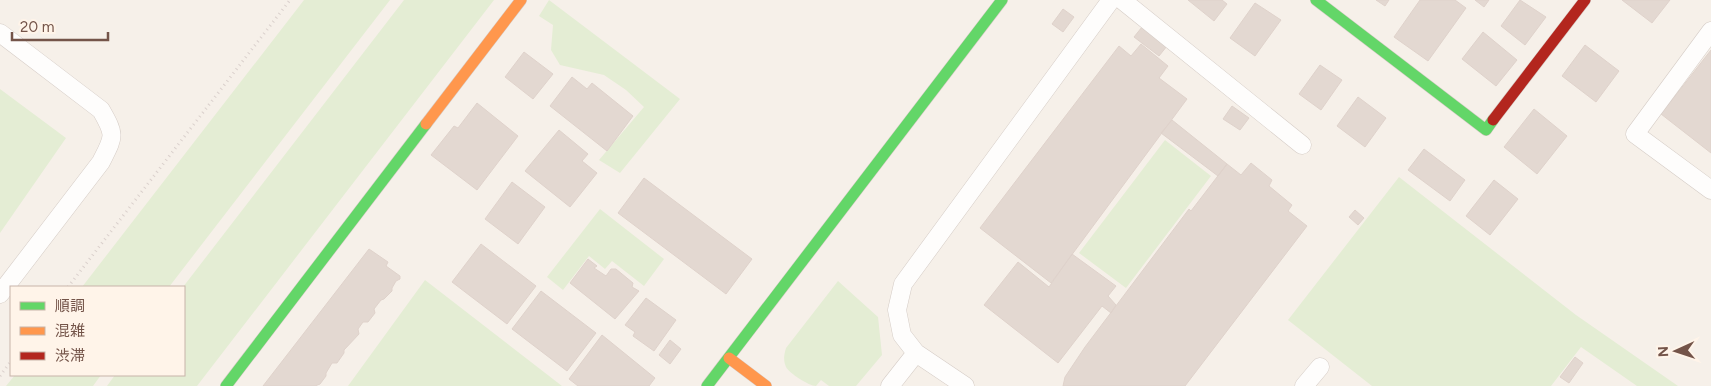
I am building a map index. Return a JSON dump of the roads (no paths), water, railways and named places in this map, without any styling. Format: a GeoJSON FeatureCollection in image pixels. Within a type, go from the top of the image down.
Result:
{"type":"FeatureCollection","features":[{"type":"Feature","properties":{"kind":"street"},"geometry":{"type":"LineString","coordinates":[[226,386],[522,0]]}},
{"type":"Feature","properties":{"kind":"street"},"geometry":{"type":"LineString","coordinates":[[707,386],[1002,0]]}},
{"type":"Feature","properties":{"kind":"street"},"geometry":{"type":"LineString","coordinates":[[1316,0],[1486,130],[1586,0]]}},
{"type":"Feature","properties":{"kind":"street"},"geometry":{"type":"LineString","coordinates":[[729,358],[766,386]]}},
{"type":"Feature","properties":{"kind":"lane"},"geometry":{"type":"LineString","coordinates":[[965,386],[916,353],[902,335],[897,310],[903,284],[1111,0]]}},
{"type":"Feature","properties":{"kind":"lane"},"geometry":{"type":"LineString","coordinates":[[1122,0],[1302,145]]}},
{"type":"Feature","properties":{"kind":"lane"},"geometry":{"type":"LineString","coordinates":[[1711,31],[1635,134],[1711,190]]}},
{"type":"Feature","properties":{"kind":"lane"},"geometry":{"type":"LineString","coordinates":[[0,33],[101,110],[111,128],[112,140],[101,162],[0,294]]}},
{"type":"Feature","properties":{"kind":"lane"},"geometry":{"type":"LineString","coordinates":[[890,386],[916,353]]}},
{"type":"Feature","properties":{"kind":"lane"},"geometry":{"type":"LineString","coordinates":[[1304,386],[1320,367]]}}]}
